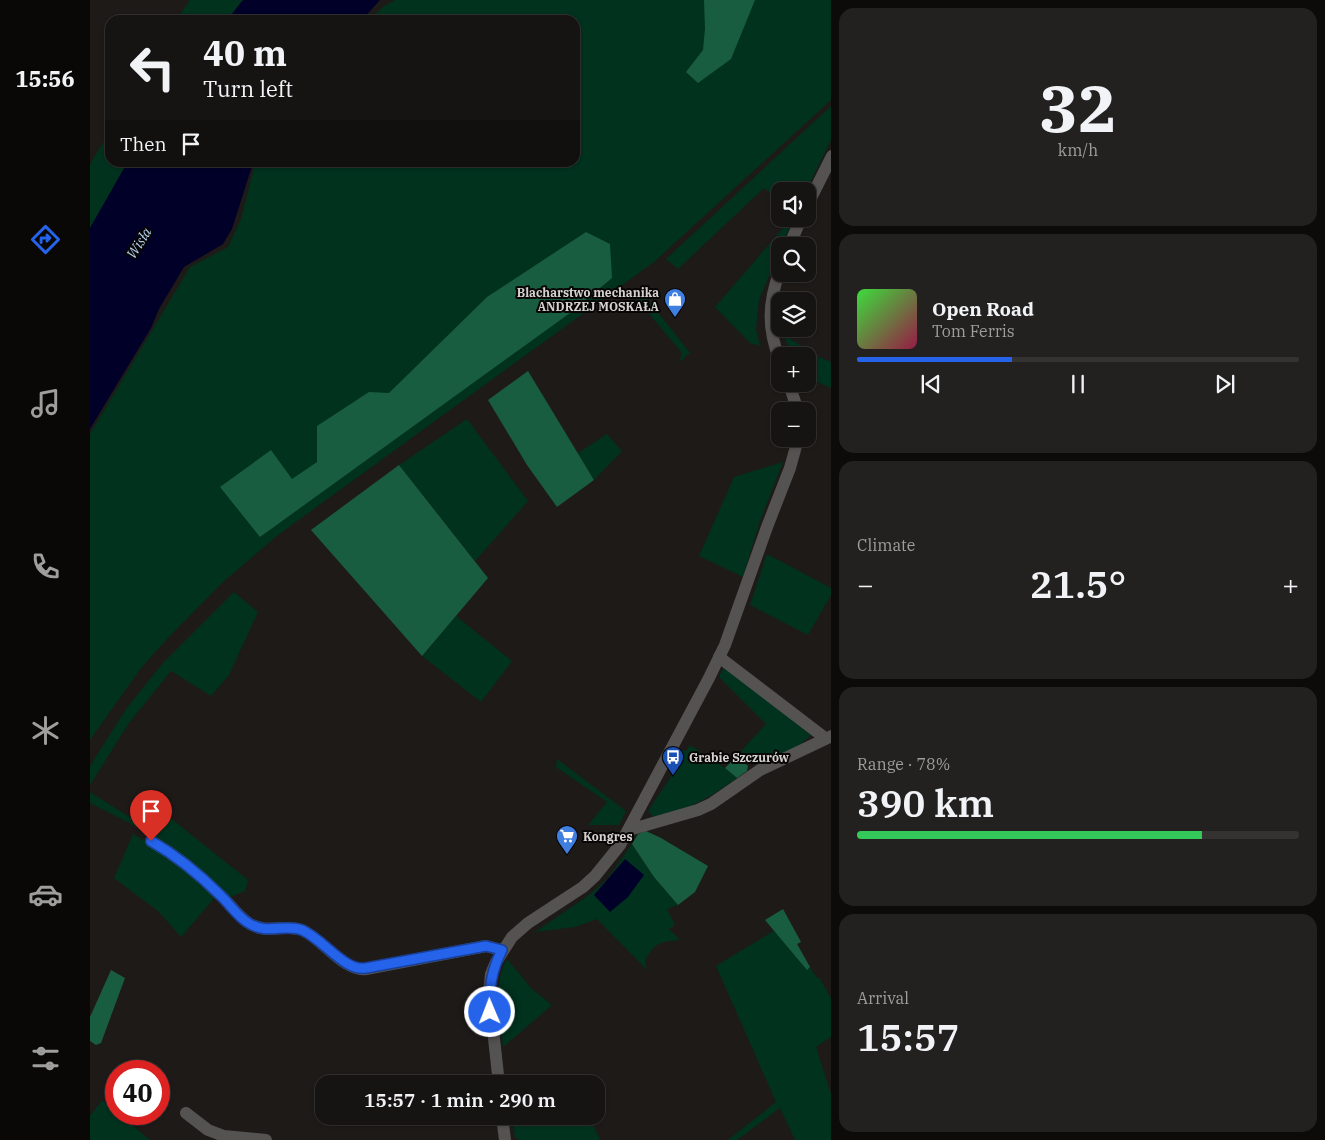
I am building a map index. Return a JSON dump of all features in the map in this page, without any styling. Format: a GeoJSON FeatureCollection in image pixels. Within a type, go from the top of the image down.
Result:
{"type":"FeatureCollection","features":[{"type":"Feature","properties":{"kind":"street"},"geometry":{"type":"LineString","coordinates":[[816,187],[831,156]]}},
{"type":"Feature","properties":{"kind":"street"},"geometry":{"type":"LineString","coordinates":[[775,347],[770,320],[776,282]]}},
{"type":"Feature","properties":{"kind":"street"},"geometry":{"type":"LineString","coordinates":[[498,1075],[489,994],[491,974],[502,950],[522,927],[570,897],[595,876],[614,855],[719,657],[790,468],[796,447]]}},
{"type":"Feature","properties":{"kind":"street"},"geometry":{"type":"LineString","coordinates":[[628,830],[698,810],[712,804],[760,770],[828,737],[719,657]]}},
{"type":"Feature","properties":{"kind":"street"},"geometry":{"type":"LineString","coordinates":[[151,841],[167,850],[197,873],[245,922],[260,928],[301,930],[320,941],[346,964],[354,968],[366,968],[486,946],[502,950]]}},
{"type":"Feature","properties":{"kind":"street"},"geometry":{"type":"LineString","coordinates":[[186,1113],[208,1130],[224,1136],[266,1140]]}},
{"type":"Feature","properties":{"kind":"street"},"geometry":{"type":"LineString","coordinates":[[503,1125],[505,1140]]}},
{"type":"Feature","properties":{"kind":"green space"},"geometry":{"type":"Polygon","coordinates":[[[190,0],[243,0],[231,15],[180,15],[190,0]]]}},
{"type":"Feature","properties":{"kind":"green space"},"geometry":{"type":"Polygon","coordinates":[[[395,0],[831,0],[831,100],[654,262],[278,535],[222,583],[141,668],[90,740],[90,434],[190,267],[228,247],[241,219],[254,167],[580,167],[580,15],[374,15],[395,0]]]}},
{"type":"Feature","properties":{"kind":"green space"},"geometry":{"type":"Polygon","coordinates":[[[704,0],[755,0],[731,59],[698,83],[686,72],[703,50],[705,29],[704,0]]]}},
{"type":"Feature","properties":{"kind":"green space"},"geometry":{"type":"Polygon","coordinates":[[[831,106],[831,140],[810,182],[771,182],[771,194],[764,188],[678,269],[666,259],[831,106]]]}},
{"type":"Feature","properties":{"kind":"green space"},"geometry":{"type":"Polygon","coordinates":[[[105,139],[105,167],[125,167],[90,228],[90,164],[105,139]]]}},
{"type":"Feature","properties":{"kind":"green space"},"geometry":{"type":"Polygon","coordinates":[[[784,227],[790,227],[785,237],[775,237],[784,227]]]}},
{"type":"Feature","properties":{"kind":"green space"},"geometry":{"type":"Polygon","coordinates":[[[586,232],[610,244],[612,278],[570,313],[260,537],[220,487],[271,450],[292,479],[317,462],[317,426],[369,392],[389,393],[487,297],[586,232]]]}},
{"type":"Feature","properties":{"kind":"green space"},"geometry":{"type":"Polygon","coordinates":[[[771,242],[771,271],[759,300],[756,329],[760,346],[750,343],[715,307],[771,242]]]}},
{"type":"Feature","properties":{"kind":"green space"},"geometry":{"type":"Polygon","coordinates":[[[643,293],[690,353],[679,362],[682,353],[634,296],[643,293]]]}},
{"type":"Feature","properties":{"kind":"green space"},"geometry":{"type":"Polygon","coordinates":[[[785,337],[803,347],[788,347],[785,337]]]}},
{"type":"Feature","properties":{"kind":"green space"},"geometry":{"type":"Polygon","coordinates":[[[816,355],[831,362],[831,388],[816,381],[816,355]]]}},
{"type":"Feature","properties":{"kind":"green space"},"geometry":{"type":"Polygon","coordinates":[[[528,371],[594,480],[557,507],[527,465],[488,400],[528,371]]]}},
{"type":"Feature","properties":{"kind":"green space"},"geometry":{"type":"Polygon","coordinates":[[[467,419],[528,501],[475,561],[399,465],[467,419]]]}},
{"type":"Feature","properties":{"kind":"green space"},"geometry":{"type":"Polygon","coordinates":[[[607,434],[622,451],[594,480],[578,453],[607,434]]]}},
{"type":"Feature","properties":{"kind":"green space"},"geometry":{"type":"Polygon","coordinates":[[[783,462],[759,524],[743,577],[699,556],[734,477],[783,462]]]}},
{"type":"Feature","properties":{"kind":"green space"},"geometry":{"type":"Polygon","coordinates":[[[399,465],[488,578],[422,656],[311,530],[399,465]]]}},
{"type":"Feature","properties":{"kind":"green space"},"geometry":{"type":"Polygon","coordinates":[[[767,554],[831,588],[831,595],[808,635],[750,605],[767,554]]]}},
{"type":"Feature","properties":{"kind":"green space"},"geometry":{"type":"Polygon","coordinates":[[[234,592],[258,612],[229,675],[211,696],[171,671],[129,723],[90,785],[90,766],[126,709],[162,664],[234,592]]]}},
{"type":"Feature","properties":{"kind":"green space"},"geometry":{"type":"Polygon","coordinates":[[[456,616],[512,661],[481,702],[422,656],[456,616]]]}},
{"type":"Feature","properties":{"kind":"green space"},"geometry":{"type":"Polygon","coordinates":[[[724,666],[811,735],[794,748],[768,762],[756,764],[752,762],[741,751],[766,724],[719,677],[724,666]]]}},
{"type":"Feature","properties":{"kind":"green space"},"geometry":{"type":"Polygon","coordinates":[[[690,745],[737,778],[712,795],[682,811],[653,817],[648,811],[676,769],[680,750],[686,751],[690,745]]]}},
{"type":"Feature","properties":{"kind":"green space"},"geometry":{"type":"Polygon","coordinates":[[[737,756],[748,766],[747,771],[737,778],[725,768],[737,756]]]}},
{"type":"Feature","properties":{"kind":"green space"},"geometry":{"type":"Polygon","coordinates":[[[557,759],[626,811],[619,825],[588,825],[607,802],[556,767],[557,759]]]}},
{"type":"Feature","properties":{"kind":"green space"},"geometry":{"type":"Polygon","coordinates":[[[90,792],[131,818],[143,799],[169,817],[248,880],[245,891],[230,897],[180,856],[135,826],[90,803],[90,792]]]}},
{"type":"Feature","properties":{"kind":"green space"},"geometry":{"type":"Polygon","coordinates":[[[646,831],[708,866],[695,892],[678,905],[654,877],[632,844],[638,834],[646,831]]]}},
{"type":"Feature","properties":{"kind":"green space"},"geometry":{"type":"Polygon","coordinates":[[[133,834],[165,852],[216,896],[181,937],[159,912],[114,878],[133,834]]]}},
{"type":"Feature","properties":{"kind":"green space"},"geometry":{"type":"Polygon","coordinates":[[[632,844],[654,877],[678,905],[667,909],[675,925],[669,929],[680,940],[659,944],[655,947],[645,961],[647,970],[597,919],[575,927],[535,932],[589,895],[608,878],[632,844]]]}},
{"type":"Feature","properties":{"kind":"green space"},"geometry":{"type":"Polygon","coordinates":[[[783,909],[801,942],[797,944],[810,967],[807,970],[765,920],[783,909]]]}},
{"type":"Feature","properties":{"kind":"green space"},"geometry":{"type":"Polygon","coordinates":[[[775,930],[807,969],[810,967],[817,978],[819,977],[831,998],[831,1037],[816,1047],[831,1094],[831,1140],[795,1140],[780,1108],[737,1140],[728,1140],[776,1102],[716,966],[775,930]]]}},
{"type":"Feature","properties":{"kind":"green space"},"geometry":{"type":"Polygon","coordinates":[[[507,959],[532,989],[552,1005],[503,1047],[498,991],[502,969],[507,959]]]}},
{"type":"Feature","properties":{"kind":"green space"},"geometry":{"type":"Polygon","coordinates":[[[111,970],[125,978],[101,1043],[96,1045],[90,1041],[90,1017],[111,970]]]}},
{"type":"Feature","properties":{"kind":"green space"},"geometry":{"type":"Polygon","coordinates":[[[102,1100],[105,1103],[105,1125],[132,1125],[150,1140],[90,1140],[90,1116],[102,1100]]]}},
{"type":"Feature","properties":{"kind":"green space"},"geometry":{"type":"Polygon","coordinates":[[[513,1125],[593,1125],[600,1140],[519,1140],[515,1137],[513,1125]]]}},
{"type":"Feature","properties":{"kind":"water"},"geometry":{"type":"Polygon","coordinates":[[[243,0],[380,0],[366,15],[231,15],[243,0]]]}},
{"type":"Feature","properties":{"kind":"water","name":"Wisła"},"geometry":{"type":"Polygon","coordinates":[[[125,167],[252,167],[232,229],[223,244],[184,267],[159,309],[151,328],[90,429],[90,228],[125,167]]]}},
{"type":"Feature","properties":{"kind":"water"},"geometry":{"type":"Polygon","coordinates":[[[625,859],[644,875],[628,897],[610,912],[594,895],[625,859]]]}},
{"type":"Feature","properties":{"kind":"place","name":"Blacharstwo mechanika ANDRZEJ MOSKAŁA"},"geometry":{"type":"Point","coordinates":[675,318]}},
{"type":"Feature","properties":{"kind":"place","name":"Grabie Szczurów"},"geometry":{"type":"Point","coordinates":[673,776]}},
{"type":"Feature","properties":{"kind":"place","name":"Kongres"},"geometry":{"type":"Point","coordinates":[567,855]}},
{"type":"Feature","properties":{"kind":"route"},"geometry":{"type":"LineString","coordinates":[[151,841],[167,850],[197,873],[222,896],[245,922],[260,928],[274,930],[301,930],[320,941],[346,964],[354,968],[361,969],[486,946],[502,950],[491,974],[490,1012]]}}]}
